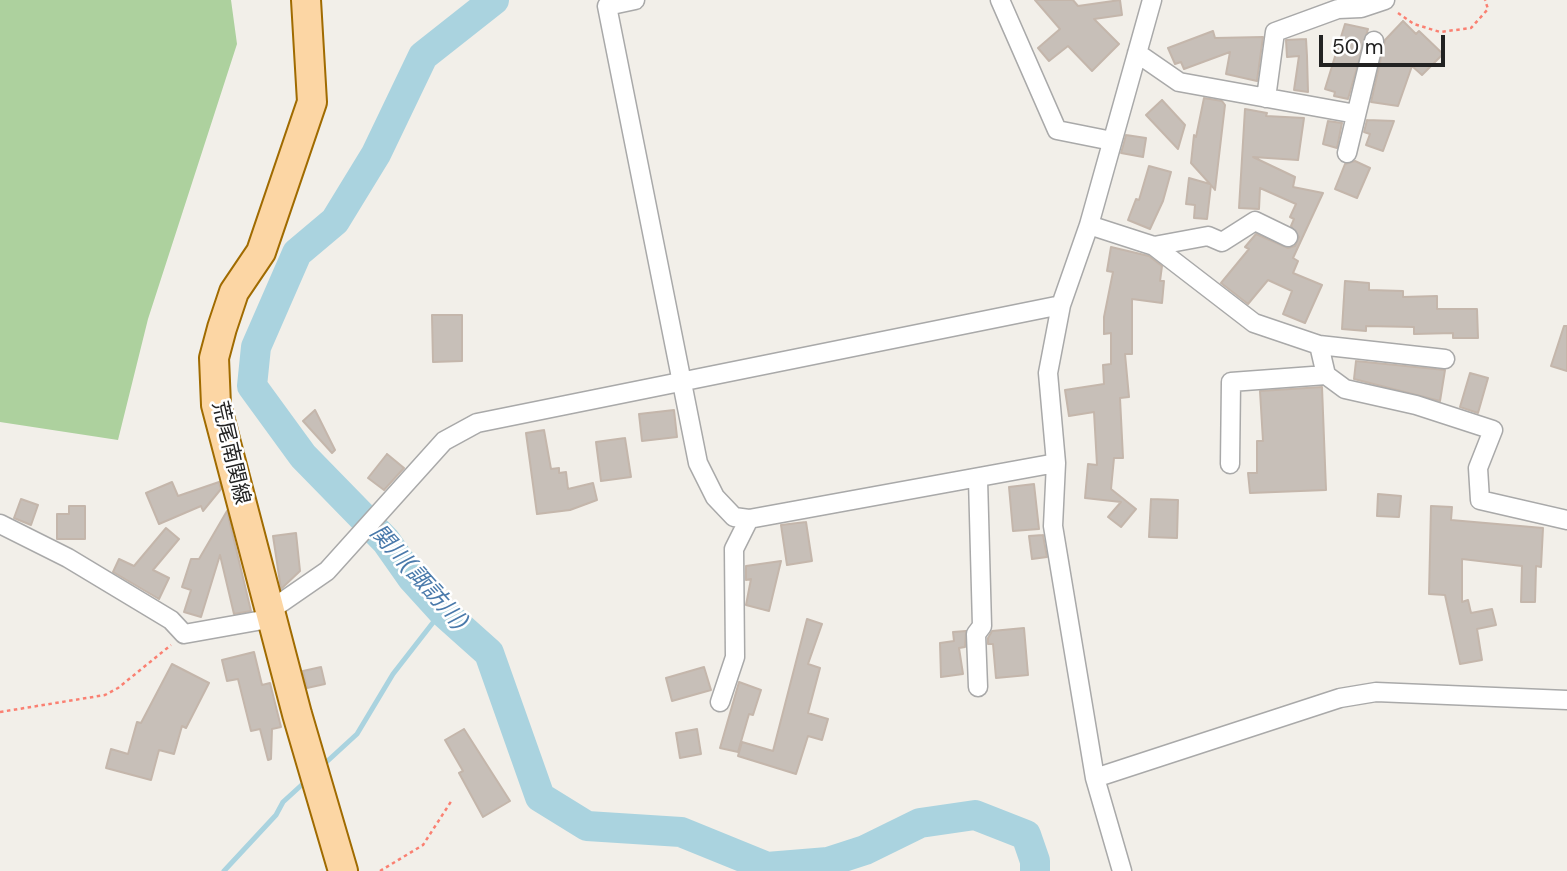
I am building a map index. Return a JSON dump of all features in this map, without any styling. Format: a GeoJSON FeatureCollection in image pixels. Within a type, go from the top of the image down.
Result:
{"type":"FeatureCollection","features":[{"type":"Feature","properties":{"kind":"main road","name":"荒尾南関線"},"geometry":{"type":"LineString","coordinates":[[306,0],[312,102],[261,252],[234,292],[214,358],[216,405],[273,614],[297,714],[344,871]]}},
{"type":"Feature","properties":{"kind":"street"},"geometry":{"type":"LineString","coordinates":[[635,0],[607,6],[698,463],[715,497],[734,517],[749,519],[1056,463]]}},
{"type":"Feature","properties":{"kind":"street"},"geometry":{"type":"LineString","coordinates":[[1000,0],[1057,130],[1112,141]]}},
{"type":"Feature","properties":{"kind":"street"},"geometry":{"type":"LineString","coordinates":[[1122,871],[1095,778],[1053,526],[1056,463],[1048,373],[1061,305],[1089,225],[1152,0]]}},
{"type":"Feature","properties":{"kind":"street"},"geometry":{"type":"LineString","coordinates":[[1266,98],[1275,33],[1338,9],[1361,8],[1383,1]]}},
{"type":"Feature","properties":{"kind":"street"},"geometry":{"type":"LineString","coordinates":[[1347,153],[1374,41]]}},
{"type":"Feature","properties":{"kind":"street"},"geometry":{"type":"LineString","coordinates":[[1137,53],[1179,82],[1356,114]]}},
{"type":"Feature","properties":{"kind":"street"},"geometry":{"type":"LineString","coordinates":[[1154,246],[1209,236],[1222,242],[1255,221],[1288,237]]}},
{"type":"Feature","properties":{"kind":"street"},"geometry":{"type":"LineString","coordinates":[[1089,225],[1154,246],[1254,323],[1319,345],[1444,359]]}},
{"type":"Feature","properties":{"kind":"street"},"geometry":{"type":"LineString","coordinates":[[0,524],[68,558],[171,620],[184,634],[273,614],[327,571],[382,506],[444,441],[477,423],[1061,305]]}},
{"type":"Feature","properties":{"kind":"street"},"geometry":{"type":"LineString","coordinates":[[1319,345],[1326,375],[1345,389],[1416,405],[1493,430],[1478,468],[1480,500],[1567,520]]}},
{"type":"Feature","properties":{"kind":"street"},"geometry":{"type":"LineString","coordinates":[[1230,464],[1231,382],[1326,375]]}},
{"type":"Feature","properties":{"kind":"street"},"geometry":{"type":"LineString","coordinates":[[978,479],[982,626],[976,634],[978,687]]}},
{"type":"Feature","properties":{"kind":"street"},"geometry":{"type":"LineString","coordinates":[[720,702],[735,657],[734,549],[749,519]]}},
{"type":"Feature","properties":{"kind":"street"},"geometry":{"type":"LineString","coordinates":[[1095,778],[1340,698],[1376,692],[1567,700]]}},
{"type":"Feature","properties":{"kind":"path"},"geometry":{"type":"LineString","coordinates":[[1383,1],[1414,24],[1440,32],[1471,28],[1488,9],[1485,0]]}},
{"type":"Feature","properties":{"kind":"path"},"geometry":{"type":"LineString","coordinates":[[0,712],[105,695],[118,688],[184,634]]}},
{"type":"Feature","properties":{"kind":"path"},"geometry":{"type":"LineString","coordinates":[[380,871],[423,845],[452,800]]}},
{"type":"Feature","properties":{"kind":"green space"},"geometry":{"type":"Polygon","coordinates":[[[0,0],[231,0],[237,44],[148,319],[118,440],[0,422],[0,0]]]}},
{"type":"Feature","properties":{"kind":"building"},"geometry":{"type":"Polygon","coordinates":[[[1035,0],[1073,0],[1078,6],[1120,0],[1122,15],[1094,19],[1119,44],[1092,71],[1068,46],[1049,61],[1038,48],[1060,29],[1035,0]]]}},
{"type":"Feature","properties":{"kind":"building"},"geometry":{"type":"Polygon","coordinates":[[[1403,21],[1416,34],[1419,31],[1443,54],[1422,75],[1412,66],[1398,106],[1371,102],[1385,40],[1403,21]]]}},
{"type":"Feature","properties":{"kind":"building"},"geometry":{"type":"Polygon","coordinates":[[[1345,24],[1368,29],[1348,99],[1334,96],[1335,92],[1325,89],[1345,24]]]}},
{"type":"Feature","properties":{"kind":"building"},"geometry":{"type":"Polygon","coordinates":[[[1213,31],[1215,38],[1263,37],[1257,81],[1226,74],[1230,52],[1184,69],[1181,62],[1175,64],[1168,48],[1213,31]]]}},
{"type":"Feature","properties":{"kind":"building"},"geometry":{"type":"Polygon","coordinates":[[[1306,39],[1308,92],[1294,90],[1299,56],[1287,57],[1286,40],[1306,39]]]}},
{"type":"Feature","properties":{"kind":"building"},"geometry":{"type":"Polygon","coordinates":[[[1204,98],[1222,101],[1225,105],[1215,190],[1211,185],[1207,219],[1194,218],[1195,205],[1186,204],[1189,178],[1210,184],[1191,163],[1194,135],[1196,137],[1204,98]]]}},
{"type":"Feature","properties":{"kind":"building"},"geometry":{"type":"Polygon","coordinates":[[[1162,100],[1185,125],[1178,149],[1146,115],[1162,100]]]}},
{"type":"Feature","properties":{"kind":"building"},"geometry":{"type":"Polygon","coordinates":[[[1245,109],[1267,113],[1266,116],[1304,118],[1298,160],[1253,157],[1295,177],[1293,187],[1323,193],[1293,258],[1298,261],[1293,273],[1322,285],[1305,323],[1283,314],[1292,291],[1268,280],[1248,304],[1221,283],[1249,249],[1245,247],[1256,234],[1288,248],[1295,246],[1299,237],[1291,226],[1294,219],[1290,217],[1296,204],[1260,188],[1259,209],[1239,208],[1245,109]]]}},
{"type":"Feature","properties":{"kind":"building"},"geometry":{"type":"Polygon","coordinates":[[[1367,120],[1394,121],[1383,151],[1366,145],[1370,134],[1364,132],[1367,120]]]}},
{"type":"Feature","properties":{"kind":"building"},"geometry":{"type":"Polygon","coordinates":[[[1328,121],[1342,123],[1337,148],[1323,144],[1328,121]]]}},
{"type":"Feature","properties":{"kind":"building"},"geometry":{"type":"Polygon","coordinates":[[[1126,135],[1146,138],[1143,157],[1121,153],[1126,135]]]}},
{"type":"Feature","properties":{"kind":"building"},"geometry":{"type":"Polygon","coordinates":[[[1355,161],[1370,168],[1357,198],[1335,189],[1345,164],[1355,161]]]}},
{"type":"Feature","properties":{"kind":"building"},"geometry":{"type":"Polygon","coordinates":[[[1149,166],[1171,172],[1163,201],[1150,229],[1128,220],[1136,199],[1139,200],[1149,166]]]}},
{"type":"Feature","properties":{"kind":"building"},"geometry":{"type":"Polygon","coordinates":[[[1111,247],[1149,256],[1162,266],[1160,281],[1164,281],[1162,303],[1132,299],[1132,354],[1125,354],[1129,397],[1120,398],[1123,458],[1114,458],[1111,489],[1136,509],[1121,527],[1108,517],[1121,502],[1085,498],[1088,464],[1097,465],[1094,412],[1069,416],[1065,390],[1104,384],[1103,365],[1111,364],[1111,333],[1104,334],[1104,317],[1113,272],[1107,271],[1111,247]]]}},
{"type":"Feature","properties":{"kind":"building"},"geometry":{"type":"Polygon","coordinates":[[[1345,281],[1369,283],[1369,290],[1403,291],[1403,297],[1437,296],[1437,309],[1477,309],[1478,338],[1453,338],[1453,333],[1414,334],[1414,327],[1366,326],[1366,331],[1342,329],[1345,281]]]}},
{"type":"Feature","properties":{"kind":"building"},"geometry":{"type":"Polygon","coordinates":[[[432,315],[462,315],[462,361],[433,362],[432,315]]]}},
{"type":"Feature","properties":{"kind":"building"},"geometry":{"type":"Polygon","coordinates":[[[1564,326],[1567,326],[1567,371],[1551,366],[1564,326]]]}},
{"type":"Feature","properties":{"kind":"building"},"geometry":{"type":"Polygon","coordinates":[[[1356,361],[1445,370],[1440,401],[1354,379],[1356,361]]]}},
{"type":"Feature","properties":{"kind":"building"},"geometry":{"type":"Polygon","coordinates":[[[1470,373],[1488,378],[1478,413],[1460,407],[1470,373]]]}},
{"type":"Feature","properties":{"kind":"building"},"geometry":{"type":"Polygon","coordinates":[[[1322,387],[1326,490],[1250,493],[1248,473],[1257,473],[1257,441],[1263,441],[1260,391],[1322,387]]]}},
{"type":"Feature","properties":{"kind":"building"},"geometry":{"type":"Polygon","coordinates":[[[315,410],[335,450],[332,453],[303,421],[315,410]]]}},
{"type":"Feature","properties":{"kind":"building"},"geometry":{"type":"Polygon","coordinates":[[[674,410],[677,437],[642,441],[639,414],[674,410]]]}},
{"type":"Feature","properties":{"kind":"building"},"geometry":{"type":"Polygon","coordinates":[[[544,430],[551,469],[559,468],[559,473],[566,472],[568,489],[593,483],[597,500],[570,510],[537,514],[526,433],[544,430]]]}},
{"type":"Feature","properties":{"kind":"building"},"geometry":{"type":"Polygon","coordinates":[[[625,438],[631,477],[601,481],[596,442],[625,438]]]}},
{"type":"Feature","properties":{"kind":"building"},"geometry":{"type":"Polygon","coordinates":[[[387,454],[404,468],[384,490],[368,478],[387,454]]]}},
{"type":"Feature","properties":{"kind":"building"},"geometry":{"type":"Polygon","coordinates":[[[172,482],[178,496],[219,482],[221,489],[203,511],[201,506],[159,524],[146,493],[172,482]]]}},
{"type":"Feature","properties":{"kind":"building"},"geometry":{"type":"Polygon","coordinates":[[[1034,484],[1039,529],[1013,531],[1009,487],[1034,484]]]}},
{"type":"Feature","properties":{"kind":"building"},"geometry":{"type":"Polygon","coordinates":[[[1378,494],[1401,496],[1399,517],[1377,516],[1378,494]]]}},
{"type":"Feature","properties":{"kind":"building"},"geometry":{"type":"Polygon","coordinates":[[[21,499],[38,505],[31,525],[14,518],[21,499]]]}},
{"type":"Feature","properties":{"kind":"building"},"geometry":{"type":"Polygon","coordinates":[[[1151,499],[1178,500],[1177,538],[1149,537],[1151,499]]]}},
{"type":"Feature","properties":{"kind":"building"},"geometry":{"type":"Polygon","coordinates":[[[69,506],[85,506],[85,539],[57,539],[57,514],[69,514],[69,506]]]}},
{"type":"Feature","properties":{"kind":"building"},"geometry":{"type":"Polygon","coordinates":[[[1431,506],[1452,507],[1451,520],[1543,528],[1541,567],[1536,566],[1535,602],[1521,602],[1522,566],[1462,559],[1462,602],[1468,600],[1471,613],[1492,609],[1496,625],[1477,629],[1482,660],[1460,664],[1445,595],[1429,594],[1431,506]]]}},
{"type":"Feature","properties":{"kind":"building"},"geometry":{"type":"Polygon","coordinates":[[[227,511],[251,611],[234,614],[220,555],[201,617],[184,612],[191,590],[182,587],[191,559],[199,559],[227,511]]]}},
{"type":"Feature","properties":{"kind":"building"},"geometry":{"type":"Polygon","coordinates":[[[806,522],[812,561],[787,565],[781,525],[806,522]]]}},
{"type":"Feature","properties":{"kind":"building"},"geometry":{"type":"Polygon","coordinates":[[[166,528],[179,539],[153,570],[169,578],[159,599],[113,572],[119,559],[134,566],[166,528]]]}},
{"type":"Feature","properties":{"kind":"building"},"geometry":{"type":"Polygon","coordinates":[[[296,533],[300,571],[281,589],[273,536],[296,533]]]}},
{"type":"Feature","properties":{"kind":"building"},"geometry":{"type":"Polygon","coordinates":[[[1043,535],[1047,557],[1032,559],[1029,536],[1043,535]]]}},
{"type":"Feature","properties":{"kind":"building"},"geometry":{"type":"Polygon","coordinates":[[[781,561],[769,611],[746,605],[751,579],[746,580],[746,566],[781,561]]]}},
{"type":"Feature","properties":{"kind":"building"},"geometry":{"type":"Polygon","coordinates":[[[807,619],[822,624],[808,664],[820,668],[808,713],[828,719],[822,740],[808,736],[796,774],[738,756],[742,742],[773,751],[807,619]]]}},
{"type":"Feature","properties":{"kind":"building"},"geometry":{"type":"Polygon","coordinates":[[[1024,628],[1028,675],[996,678],[993,644],[988,644],[988,638],[992,631],[1024,628]]]}},
{"type":"Feature","properties":{"kind":"building"},"geometry":{"type":"Polygon","coordinates":[[[966,631],[965,647],[959,648],[963,674],[941,677],[940,643],[954,641],[953,632],[966,631]]]}},
{"type":"Feature","properties":{"kind":"building"},"geometry":{"type":"Polygon","coordinates":[[[254,652],[262,685],[270,683],[281,727],[272,729],[271,759],[268,760],[260,729],[251,731],[238,679],[227,681],[222,660],[254,652]]]}},
{"type":"Feature","properties":{"kind":"building"},"geometry":{"type":"Polygon","coordinates":[[[172,664],[209,683],[186,728],[182,726],[174,754],[159,750],[151,780],[106,768],[111,749],[128,754],[137,722],[141,723],[172,664]]]}},
{"type":"Feature","properties":{"kind":"building"},"geometry":{"type":"Polygon","coordinates":[[[321,667],[325,684],[307,688],[303,671],[321,667]]]}},
{"type":"Feature","properties":{"kind":"building"},"geometry":{"type":"Polygon","coordinates":[[[704,667],[711,690],[672,701],[666,678],[704,667]]]}},
{"type":"Feature","properties":{"kind":"building"},"geometry":{"type":"Polygon","coordinates":[[[739,682],[761,690],[753,715],[749,714],[738,752],[720,748],[739,682]]]}},
{"type":"Feature","properties":{"kind":"building"},"geometry":{"type":"Polygon","coordinates":[[[464,729],[510,801],[483,817],[459,773],[463,771],[445,740],[464,729]]]}},
{"type":"Feature","properties":{"kind":"building"},"geometry":{"type":"Polygon","coordinates":[[[697,729],[701,754],[680,758],[676,733],[697,729]]]}},
{"type":"Feature","properties":{"kind":"waterway","name":"関川(諏訪川)"},"geometry":{"type":"LineString","coordinates":[[494,0],[423,56],[376,154],[335,221],[297,253],[256,347],[252,386],[303,456],[386,541],[412,578],[442,611],[489,653],[540,797],[587,826],[681,832],[767,867],[828,862],[865,850],[920,823],[975,815],[1026,835],[1035,861],[1035,871]]}},
{"type":"Feature","properties":{"kind":"waterway"},"geometry":{"type":"LineString","coordinates":[[321,767],[357,734],[393,674],[442,611]]}},
{"type":"Feature","properties":{"kind":"waterway"},"geometry":{"type":"LineString","coordinates":[[224,871],[276,815],[283,802],[306,781]]}}]}
